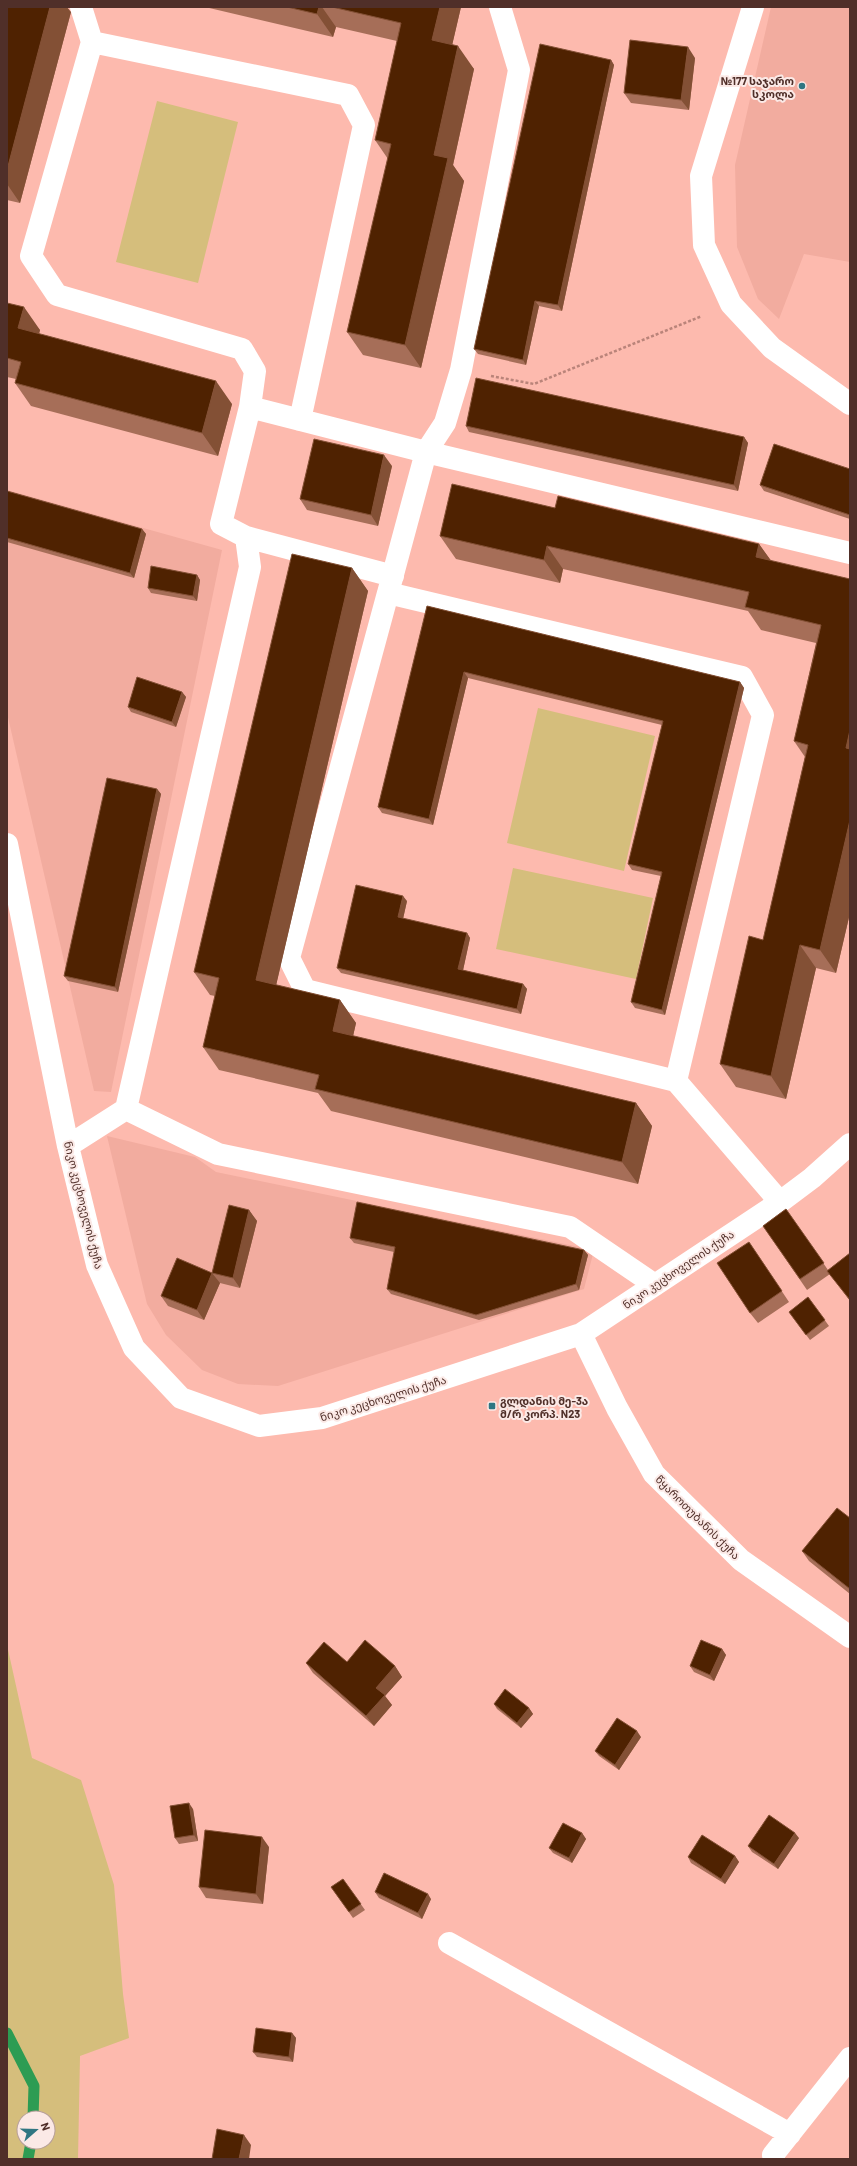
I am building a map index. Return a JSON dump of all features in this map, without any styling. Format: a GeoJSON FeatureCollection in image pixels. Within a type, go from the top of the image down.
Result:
{"type":"FeatureCollection","features":[{"type":"Feature","properties":{"kind":"street"},"geometry":{"type":"LineString","coordinates":[[81,7],[92,42],[31,256],[57,295],[242,349],[255,371],[250,407],[221,524],[246,537],[391,585],[742,677],[763,715],[676,1081]]}},
{"type":"Feature","properties":{"kind":"street"},"geometry":{"type":"LineString","coordinates":[[500,7],[519,70],[461,370],[445,423],[426,452],[289,958],[305,990],[676,1081],[780,1202]]}},
{"type":"Feature","properties":{"kind":"street"},"geometry":{"type":"LineString","coordinates":[[753,7],[701,176],[704,245],[731,304],[772,348],[850,404]]}},
{"type":"Feature","properties":{"kind":"street"},"geometry":{"type":"LineString","coordinates":[[92,42],[348,95],[364,125],[300,420]]}},
{"type":"Feature","properties":{"kind":"street"},"geometry":{"type":"LineString","coordinates":[[250,407],[426,452],[850,553]]}},
{"type":"Feature","properties":{"kind":"street"},"geometry":{"type":"LineString","coordinates":[[68,1146],[126,1109],[250,567],[246,537]]}},
{"type":"Feature","properties":{"kind":"street","name":"ნიკო კეცხოველის ქუჩა"},"geometry":{"type":"LineString","coordinates":[[7,844],[68,1146],[97,1265],[103,1279],[134,1348],[181,1398],[259,1426],[322,1418],[581,1334],[780,1202],[812,1178],[850,1144]]}},
{"type":"Feature","properties":{"kind":"street"},"geometry":{"type":"LineString","coordinates":[[126,1109],[218,1154],[570,1227],[655,1285]]}},
{"type":"Feature","properties":{"kind":"street","name":"წყაროთუბანის ქუჩა"},"geometry":{"type":"LineString","coordinates":[[581,1334],[617,1408],[654,1474],[741,1560],[850,1637]]}},
{"type":"Feature","properties":{"kind":"street"},"geometry":{"type":"LineString","coordinates":[[449,1944],[790,2134]]}},
{"type":"Feature","properties":{"kind":"street"},"geometry":{"type":"LineString","coordinates":[[770,2158],[850,2058]]}},
{"type":"Feature","properties":{"kind":"path"},"geometry":{"type":"LineString","coordinates":[[461,370],[534,384],[731,304]]}},
{"type":"Feature","properties":{"kind":"shaded area","name":"№177 საჯარო სკოლა"},"geometry":{"type":"Polygon","coordinates":[[[771,7],[850,7],[850,262],[804,254],[779,319],[758,299],[737,247],[735,165],[771,7]]]}},
{"type":"Feature","properties":{"kind":"shaded area"},"geometry":{"type":"Polygon","coordinates":[[[157,101],[238,122],[198,283],[116,262],[157,101]]]}},
{"type":"Feature","properties":{"kind":"shaded area"},"geometry":{"type":"Polygon","coordinates":[[[7,490],[222,550],[111,1092],[94,1091],[7,713],[7,490]]]}},
{"type":"Feature","properties":{"kind":"shaded area"},"geometry":{"type":"Polygon","coordinates":[[[538,708],[655,736],[624,871],[507,843],[538,708]]]}},
{"type":"Feature","properties":{"kind":"shaded area"},"geometry":{"type":"Polygon","coordinates":[[[513,868],[653,898],[636,979],[496,949],[513,868]]]}},
{"type":"Feature","properties":{"kind":"shaded area"},"geometry":{"type":"Polygon","coordinates":[[[107,1136],[195,1157],[216,1172],[594,1250],[584,1289],[278,1386],[238,1384],[202,1370],[166,1335],[147,1304],[107,1136]]]}},
{"type":"Feature","properties":{"kind":"shaded area"},"geometry":{"type":"Polygon","coordinates":[[[7,1645],[32,1758],[81,1780],[114,1885],[123,1994],[129,2038],[80,2056],[78,2159],[7,2159],[7,1645]]]}},
{"type":"Feature","properties":{"kind":"building"},"geometry":{"type":"Polygon","coordinates":[[[7,7],[50,7],[7,170],[7,7]]]}},
{"type":"Feature","properties":{"kind":"building"},"geometry":{"type":"Polygon","coordinates":[[[287,7],[319,7],[317,14],[287,7]]]}},
{"type":"Feature","properties":{"kind":"building"},"geometry":{"type":"Polygon","coordinates":[[[332,7],[440,7],[432,40],[458,46],[434,155],[448,158],[405,345],[347,332],[391,144],[375,140],[401,23],[332,7]]]}},
{"type":"Feature","properties":{"kind":"building"},"geometry":{"type":"Polygon","coordinates":[[[630,40],[688,47],[681,100],[624,93],[630,40]]]}},
{"type":"Feature","properties":{"kind":"building"},"geometry":{"type":"Polygon","coordinates":[[[540,44],[611,60],[558,305],[535,301],[523,360],[474,349],[540,44]]]}},
{"type":"Feature","properties":{"kind":"building"},"geometry":{"type":"Polygon","coordinates":[[[7,303],[24,307],[18,328],[216,381],[202,433],[15,383],[21,362],[7,358],[7,303]]]}},
{"type":"Feature","properties":{"kind":"building"},"geometry":{"type":"Polygon","coordinates":[[[476,378],[744,437],[734,485],[466,426],[476,378]]]}},
{"type":"Feature","properties":{"kind":"building"},"geometry":{"type":"Polygon","coordinates":[[[314,439],[384,455],[371,515],[300,499],[314,439]]]}},
{"type":"Feature","properties":{"kind":"building"},"geometry":{"type":"Polygon","coordinates":[[[774,444],[850,469],[850,515],[760,485],[774,444]]]}},
{"type":"Feature","properties":{"kind":"building"},"geometry":{"type":"Polygon","coordinates":[[[452,484],[555,508],[558,496],[759,544],[756,557],[850,579],[850,730],[846,748],[850,749],[850,820],[820,950],[800,945],[771,1076],[720,1064],[749,936],[763,940],[808,745],[794,741],[821,625],[745,607],[749,592],[547,546],[544,560],[440,536],[452,484]]]}},
{"type":"Feature","properties":{"kind":"building"},"geometry":{"type":"Polygon","coordinates":[[[7,491],[142,529],[130,573],[7,538],[7,491]]]}},
{"type":"Feature","properties":{"kind":"building"},"geometry":{"type":"Polygon","coordinates":[[[292,554],[352,568],[256,980],[340,1000],[333,1031],[636,1103],[622,1162],[315,1089],[319,1075],[203,1047],[219,978],[194,972],[292,554]]]}},
{"type":"Feature","properties":{"kind":"building"},"geometry":{"type":"Polygon","coordinates":[[[151,566],[197,575],[193,596],[148,588],[151,566]]]}},
{"type":"Feature","properties":{"kind":"building"},"geometry":{"type":"Polygon","coordinates":[[[427,606],[740,682],[662,1010],[631,1002],[662,872],[628,864],[663,721],[464,672],[429,819],[378,807],[427,606]]]}},
{"type":"Feature","properties":{"kind":"building"},"geometry":{"type":"Polygon","coordinates":[[[137,677],[182,692],[172,722],[128,707],[137,677]]]}},
{"type":"Feature","properties":{"kind":"building"},"geometry":{"type":"Polygon","coordinates":[[[107,778],[157,789],[115,987],[64,976],[107,778]]]}},
{"type":"Feature","properties":{"kind":"building"},"geometry":{"type":"Polygon","coordinates":[[[356,885],[403,896],[398,917],[467,933],[458,969],[523,984],[517,1009],[337,968],[356,885]]]}},
{"type":"Feature","properties":{"kind":"building"},"geometry":{"type":"Polygon","coordinates":[[[357,1202],[584,1250],[576,1284],[476,1315],[387,1289],[395,1247],[350,1238],[357,1202]]]}},
{"type":"Feature","properties":{"kind":"building"},"geometry":{"type":"Polygon","coordinates":[[[229,1205],[249,1210],[233,1278],[212,1273],[229,1205]]]}},
{"type":"Feature","properties":{"kind":"building"},"geometry":{"type":"Polygon","coordinates":[[[786,1209],[824,1263],[800,1279],[763,1226],[786,1209]]]}},
{"type":"Feature","properties":{"kind":"building"},"geometry":{"type":"Polygon","coordinates":[[[749,1242],[782,1291],[750,1313],[717,1263],[749,1242]]]}},
{"type":"Feature","properties":{"kind":"building"},"geometry":{"type":"Polygon","coordinates":[[[850,1253],[850,1300],[827,1271],[850,1253]]]}},
{"type":"Feature","properties":{"kind":"building"},"geometry":{"type":"Polygon","coordinates":[[[177,1258],[212,1273],[197,1310],[161,1296],[177,1258]]]}},
{"type":"Feature","properties":{"kind":"building"},"geometry":{"type":"Polygon","coordinates":[[[808,1297],[825,1320],[806,1335],[789,1312],[808,1297]]]}},
{"type":"Feature","properties":{"kind":"building"},"geometry":{"type":"Polygon","coordinates":[[[837,1508],[850,1518],[850,1589],[802,1551],[837,1508]]]}},
{"type":"Feature","properties":{"kind":"building"},"geometry":{"type":"Polygon","coordinates":[[[365,1640],[395,1666],[376,1688],[385,1695],[366,1716],[306,1663],[324,1642],[347,1662],[365,1640]]]}},
{"type":"Feature","properties":{"kind":"building"},"geometry":{"type":"Polygon","coordinates":[[[701,1640],[722,1649],[710,1675],[690,1666],[701,1640]]]}},
{"type":"Feature","properties":{"kind":"building"},"geometry":{"type":"Polygon","coordinates":[[[505,1689],[529,1708],[517,1723],[494,1704],[505,1689]]]}},
{"type":"Feature","properties":{"kind":"building"},"geometry":{"type":"Polygon","coordinates":[[[617,1718],[637,1731],[615,1765],[595,1751],[617,1718]]]}},
{"type":"Feature","properties":{"kind":"building"},"geometry":{"type":"Polygon","coordinates":[[[189,1803],[194,1835],[175,1838],[170,1806],[189,1803]]]}},
{"type":"Feature","properties":{"kind":"building"},"geometry":{"type":"Polygon","coordinates":[[[769,1815],[795,1833],[774,1864],[748,1846],[769,1815]]]}},
{"type":"Feature","properties":{"kind":"building"},"geometry":{"type":"Polygon","coordinates":[[[563,1823],[582,1833],[569,1858],[549,1848],[563,1823]]]}},
{"type":"Feature","properties":{"kind":"building"},"geometry":{"type":"Polygon","coordinates":[[[205,1830],[262,1837],[256,1894],[199,1887],[205,1830]]]}},
{"type":"Feature","properties":{"kind":"building"},"geometry":{"type":"Polygon","coordinates":[[[702,1835],[735,1856],[721,1879],[688,1857],[702,1835]]]}},
{"type":"Feature","properties":{"kind":"building"},"geometry":{"type":"Polygon","coordinates":[[[384,1873],[428,1894],[418,1913],[375,1892],[384,1873]]]}},
{"type":"Feature","properties":{"kind":"building"},"geometry":{"type":"Polygon","coordinates":[[[343,1879],[361,1904],[349,1912],[331,1887],[343,1879]]]}},
{"type":"Feature","properties":{"kind":"building"},"geometry":{"type":"Polygon","coordinates":[[[256,2028],[292,2033],[289,2057],[253,2052],[256,2028]]]}},
{"type":"Feature","properties":{"kind":"building"},"geometry":{"type":"Polygon","coordinates":[[[217,2129],[244,2135],[239,2159],[212,2159],[217,2129]]]}},
{"type":"Feature","properties":{"kind":"waterway"},"geometry":{"type":"LineString","coordinates":[[7,2033],[34,2086],[33,2110]]}},
{"type":"Feature","properties":{"kind":"waterway"},"geometry":{"type":"LineString","coordinates":[[28,2159],[30,2150]]}},
{"type":"Feature","properties":{"kind":"place","name":"№177 საჯარო სკოლა"},"geometry":{"type":"Point","coordinates":[802,86]}},
{"type":"Feature","properties":{"kind":"place","name":"გლდანის მე-3ა მ/რ კორპ. N23"},"geometry":{"type":"Point","coordinates":[492,1406]}}]}
